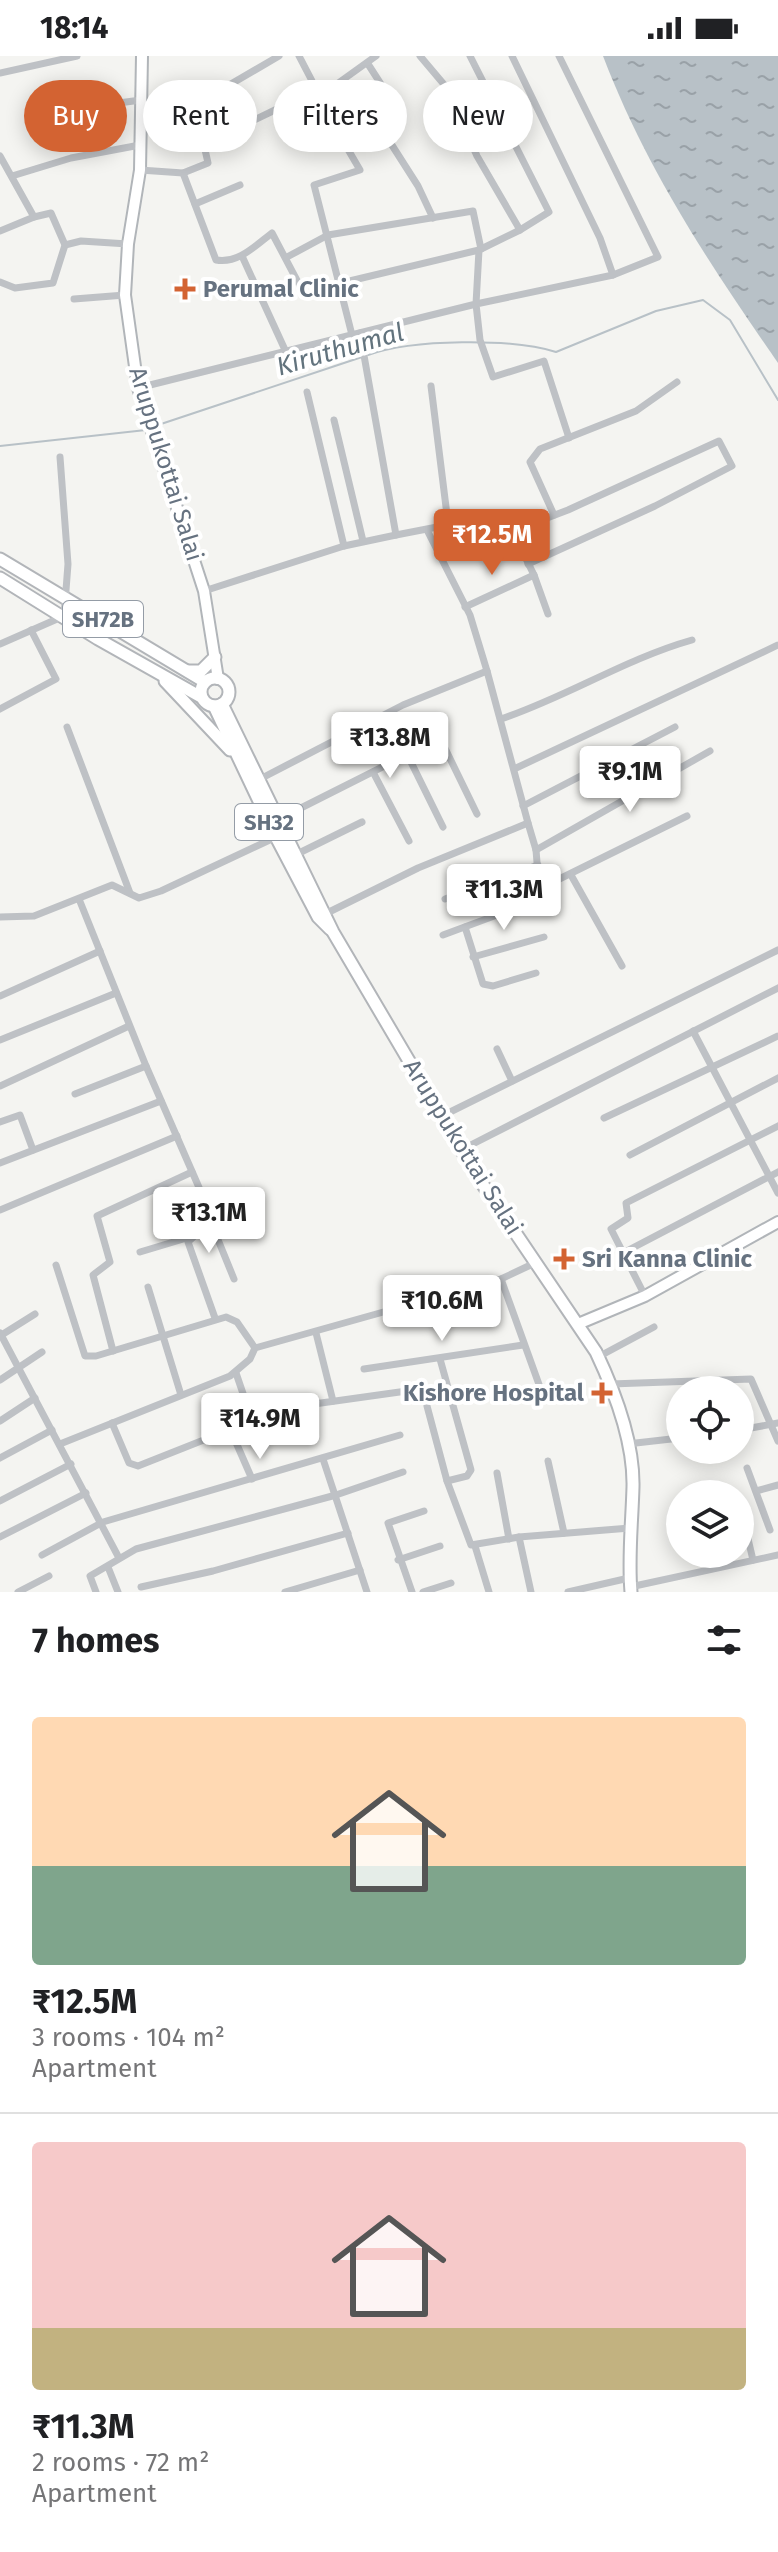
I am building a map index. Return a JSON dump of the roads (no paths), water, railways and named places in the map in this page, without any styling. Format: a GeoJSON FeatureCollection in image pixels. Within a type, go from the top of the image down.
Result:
{"type":"FeatureCollection","features":[{"type":"Feature","properties":{"kind":"main road","name":"Aruppukottai Salai"},"geometry":{"type":"LineString","coordinates":[[142,56],[140,170],[128,244],[125,295],[138,388],[204,591],[218,679]]}},
{"type":"Feature","properties":{"kind":"main road","name":"SH72B"},"geometry":{"type":"LineString","coordinates":[[0,559],[205,682]]}},
{"type":"Feature","properties":{"kind":"main road","name":"SH72B"},"geometry":{"type":"LineString","coordinates":[[0,578],[201,697]]}},
{"type":"Feature","properties":{"kind":"main road"},"geometry":{"type":"LineString","coordinates":[[187,671],[201,671],[215,657]]}},
{"type":"Feature","properties":{"kind":"main road"},"geometry":{"type":"LineString","coordinates":[[157,672],[239,760]]}},
{"type":"Feature","properties":{"kind":"main road"},"geometry":{"type":"LineString","coordinates":[[201,697],[205,682],[218,679]]}},
{"type":"Feature","properties":{"kind":"main road","name":"SH32"},"geometry":{"type":"LineString","coordinates":[[201,697],[218,705],[229,692],[226,684],[218,679]]}},
{"type":"Feature","properties":{"kind":"main road","name":"Aruppukottai Salai"},"geometry":{"type":"LineString","coordinates":[[218,705],[260,779],[327,913],[333,932],[461,1150],[578,1324],[611,1384],[633,1484],[630,1586]]}},
{"type":"Feature","properties":{"kind":"main road","name":"Aruppukottai Salai"},"geometry":{"type":"LineString","coordinates":[[218,705],[239,760],[276,837],[318,917],[333,932]]}},
{"type":"Feature","properties":{"kind":"main road"},"geometry":{"type":"LineString","coordinates":[[578,1324],[645,1296],[778,1222]]}},
{"type":"Feature","properties":{"kind":"street"},"geometry":{"type":"LineString","coordinates":[[0,73],[77,56]]}},
{"type":"Feature","properties":{"kind":"street"},"geometry":{"type":"LineString","coordinates":[[238,80],[279,56]]}},
{"type":"Feature","properties":{"kind":"street"},"geometry":{"type":"LineString","coordinates":[[299,56],[312,80]]}},
{"type":"Feature","properties":{"kind":"street"},"geometry":{"type":"LineString","coordinates":[[344,80],[376,56]]}},
{"type":"Feature","properties":{"kind":"street"},"geometry":{"type":"LineString","coordinates":[[420,56],[447,88],[477,156],[520,230]]}},
{"type":"Feature","properties":{"kind":"street"},"geometry":{"type":"LineString","coordinates":[[337,284],[480,249],[549,212],[470,56]]}},
{"type":"Feature","properties":{"kind":"street"},"geometry":{"type":"LineString","coordinates":[[512,56],[600,238],[613,275]]}},
{"type":"Feature","properties":{"kind":"street"},"geometry":{"type":"LineString","coordinates":[[138,388],[476,304],[613,275],[658,257],[559,56]]}},
{"type":"Feature","properties":{"kind":"street"},"geometry":{"type":"LineString","coordinates":[[368,64],[395,106],[374,117],[418,186],[433,218]]}},
{"type":"Feature","properties":{"kind":"street"},"geometry":{"type":"LineString","coordinates":[[127,102],[141,100]]}},
{"type":"Feature","properties":{"kind":"street"},"geometry":{"type":"LineString","coordinates":[[12,176],[71,158],[140,145]]}},
{"type":"Feature","properties":{"kind":"street"},"geometry":{"type":"LineString","coordinates":[[140,170],[183,173],[208,163],[206,152]]}},
{"type":"Feature","properties":{"kind":"street"},"geometry":{"type":"LineString","coordinates":[[350,152],[360,170],[314,185],[337,284],[365,355],[396,535]]}},
{"type":"Feature","properties":{"kind":"street"},"geometry":{"type":"LineString","coordinates":[[0,156],[34,217]]}},
{"type":"Feature","properties":{"kind":"street"},"geometry":{"type":"LineString","coordinates":[[183,173],[216,260],[228,262],[242,256],[272,233],[301,288]]}},
{"type":"Feature","properties":{"kind":"street"},"geometry":{"type":"LineString","coordinates":[[195,204],[240,185]]}},
{"type":"Feature","properties":{"kind":"street"},"geometry":{"type":"LineString","coordinates":[[287,257],[328,235],[473,211],[480,249],[476,304],[481,344],[493,377],[544,361],[569,438]]}},
{"type":"Feature","properties":{"kind":"street"},"geometry":{"type":"LineString","coordinates":[[0,231],[51,213],[65,245],[53,283],[15,288],[0,282]]}},
{"type":"Feature","properties":{"kind":"street"},"geometry":{"type":"LineString","coordinates":[[65,245],[81,241],[128,244]]}},
{"type":"Feature","properties":{"kind":"street"},"geometry":{"type":"LineString","coordinates":[[242,256],[286,352]]}},
{"type":"Feature","properties":{"kind":"street"},"geometry":{"type":"LineString","coordinates":[[74,299],[125,295]]}},
{"type":"Feature","properties":{"kind":"street"},"geometry":{"type":"LineString","coordinates":[[554,515],[530,462],[540,449],[636,411],[677,382]]}},
{"type":"Feature","properties":{"kind":"street"},"geometry":{"type":"LineString","coordinates":[[431,386],[448,523]]}},
{"type":"Feature","properties":{"kind":"street"},"geometry":{"type":"LineString","coordinates":[[307,392],[344,546]]}},
{"type":"Feature","properties":{"kind":"street"},"geometry":{"type":"LineString","coordinates":[[334,420],[363,541]]}},
{"type":"Feature","properties":{"kind":"street"},"geometry":{"type":"LineString","coordinates":[[513,531],[719,441],[732,466],[655,506],[528,564]]}},
{"type":"Feature","properties":{"kind":"street"},"geometry":{"type":"LineString","coordinates":[[0,644],[64,616],[68,564],[60,457]]}},
{"type":"Feature","properties":{"kind":"street"},"geometry":{"type":"LineString","coordinates":[[204,591],[363,541],[504,514],[534,575],[548,614]]}},
{"type":"Feature","properties":{"kind":"street"},"geometry":{"type":"LineString","coordinates":[[427,530],[465,607],[487,671],[536,850],[541,888],[541,897],[536,902],[443,935]]}},
{"type":"Feature","properties":{"kind":"street"},"geometry":{"type":"LineString","coordinates":[[465,607],[534,575]]}},
{"type":"Feature","properties":{"kind":"street"},"geometry":{"type":"LineString","coordinates":[[0,709],[56,679],[31,630]]}},
{"type":"Feature","properties":{"kind":"street"},"geometry":{"type":"LineString","coordinates":[[501,719],[544,705],[656,651],[692,640]]}},
{"type":"Feature","properties":{"kind":"street"},"geometry":{"type":"LineString","coordinates":[[514,769],[778,645]]}},
{"type":"Feature","properties":{"kind":"street"},"geometry":{"type":"LineString","coordinates":[[260,779],[403,705],[487,671]]}},
{"type":"Feature","properties":{"kind":"street"},"geometry":{"type":"LineString","coordinates":[[67,727],[130,893]]}},
{"type":"Feature","properties":{"kind":"street"},"geometry":{"type":"LineString","coordinates":[[523,806],[675,727]]}},
{"type":"Feature","properties":{"kind":"street"},"geometry":{"type":"LineString","coordinates":[[279,819],[440,738],[477,814]]}},
{"type":"Feature","properties":{"kind":"street"},"geometry":{"type":"LineString","coordinates":[[536,850],[710,751]]}},
{"type":"Feature","properties":{"kind":"street"},"geometry":{"type":"LineString","coordinates":[[407,754],[443,827]]}},
{"type":"Feature","properties":{"kind":"street"},"geometry":{"type":"LineString","coordinates":[[373,772],[409,841]]}},
{"type":"Feature","properties":{"kind":"street"},"geometry":{"type":"LineString","coordinates":[[541,888],[687,816]]}},
{"type":"Feature","properties":{"kind":"street"},"geometry":{"type":"LineString","coordinates":[[297,854],[362,822]]}},
{"type":"Feature","properties":{"kind":"street"},"geometry":{"type":"LineString","coordinates":[[327,913],[418,868],[528,823]]}},
{"type":"Feature","properties":{"kind":"street"},"geometry":{"type":"LineString","coordinates":[[0,917],[34,916],[112,885],[139,898],[161,891],[276,837]]}},
{"type":"Feature","properties":{"kind":"street"},"geometry":{"type":"LineString","coordinates":[[445,899],[538,865]]}},
{"type":"Feature","properties":{"kind":"street"},"geometry":{"type":"LineString","coordinates":[[571,875],[622,966]]}},
{"type":"Feature","properties":{"kind":"street"},"geometry":{"type":"LineString","coordinates":[[79,899],[234,1279]]}},
{"type":"Feature","properties":{"kind":"street"},"geometry":{"type":"LineString","coordinates":[[465,927],[473,957],[486,986],[536,973]]}},
{"type":"Feature","properties":{"kind":"street"},"geometry":{"type":"LineString","coordinates":[[473,957],[544,937]]}},
{"type":"Feature","properties":{"kind":"street"},"geometry":{"type":"LineString","coordinates":[[442,1116],[778,950]]}},
{"type":"Feature","properties":{"kind":"street"},"geometry":{"type":"LineString","coordinates":[[0,996],[100,951]]}},
{"type":"Feature","properties":{"kind":"street"},"geometry":{"type":"LineString","coordinates":[[461,1150],[778,988]]}},
{"type":"Feature","properties":{"kind":"street"},"geometry":{"type":"LineString","coordinates":[[0,1040],[116,993]]}},
{"type":"Feature","properties":{"kind":"street"},"geometry":{"type":"LineString","coordinates":[[0,1086],[129,1026]]}},
{"type":"Feature","properties":{"kind":"street"},"geometry":{"type":"LineString","coordinates":[[693,1031],[778,1193]]}},
{"type":"Feature","properties":{"kind":"street"},"geometry":{"type":"LineString","coordinates":[[604,1118],[778,1036]]}},
{"type":"Feature","properties":{"kind":"street"},"geometry":{"type":"LineString","coordinates":[[497,1049],[512,1081]]}},
{"type":"Feature","properties":{"kind":"street"},"geometry":{"type":"LineString","coordinates":[[75,1094],[146,1066]]}},
{"type":"Feature","properties":{"kind":"street"},"geometry":{"type":"LineString","coordinates":[[630,1155],[778,1078]]}},
{"type":"Feature","properties":{"kind":"street"},"geometry":{"type":"LineString","coordinates":[[0,1163],[161,1101]]}},
{"type":"Feature","properties":{"kind":"street"},"geometry":{"type":"LineString","coordinates":[[0,1122],[20,1115],[33,1150]]}},
{"type":"Feature","properties":{"kind":"street"},"geometry":{"type":"LineString","coordinates":[[645,1296],[611,1229],[628,1218],[626,1203],[778,1126]]}},
{"type":"Feature","properties":{"kind":"street"},"geometry":{"type":"LineString","coordinates":[[0,1210],[177,1136]]}},
{"type":"Feature","properties":{"kind":"street"},"geometry":{"type":"LineString","coordinates":[[113,1351],[93,1275],[110,1262],[97,1216],[192,1172]]}},
{"type":"Feature","properties":{"kind":"street"},"geometry":{"type":"LineString","coordinates":[[621,1254],[778,1172]]}},
{"type":"Feature","properties":{"kind":"street"},"geometry":{"type":"LineString","coordinates":[[140,1252],[190,1237],[210,1220]]}},
{"type":"Feature","properties":{"kind":"street"},"geometry":{"type":"LineString","coordinates":[[190,1237],[188,1245],[215,1318]]}},
{"type":"Feature","properties":{"kind":"street"},"geometry":{"type":"LineString","coordinates":[[255,1348],[501,1279],[537,1262]]}},
{"type":"Feature","properties":{"kind":"street"},"geometry":{"type":"LineString","coordinates":[[56,1265],[82,1352],[90,1357],[215,1318],[233,1318],[255,1348]]}},
{"type":"Feature","properties":{"kind":"street"},"geometry":{"type":"LineString","coordinates":[[501,1279],[541,1390]]}},
{"type":"Feature","properties":{"kind":"street"},"geometry":{"type":"LineString","coordinates":[[148,1287],[160,1335],[181,1395]]}},
{"type":"Feature","properties":{"kind":"street"},"geometry":{"type":"LineString","coordinates":[[35,1314],[0,1334],[103,1522],[119,1558]]}},
{"type":"Feature","properties":{"kind":"street"},"geometry":{"type":"LineString","coordinates":[[598,1357],[654,1327]]}},
{"type":"Feature","properties":{"kind":"street"},"geometry":{"type":"LineString","coordinates":[[316,1333],[333,1401]]}},
{"type":"Feature","properties":{"kind":"street"},"geometry":{"type":"LineString","coordinates":[[364,1369],[523,1345]]}},
{"type":"Feature","properties":{"kind":"street"},"geometry":{"type":"LineString","coordinates":[[60,1444],[236,1373],[250,1359],[255,1348]]}},
{"type":"Feature","properties":{"kind":"street"},"geometry":{"type":"LineString","coordinates":[[0,1380],[42,1352]]}},
{"type":"Feature","properties":{"kind":"street"},"geometry":{"type":"LineString","coordinates":[[440,1359],[471,1470],[467,1476],[449,1486]]}},
{"type":"Feature","properties":{"kind":"street"},"geometry":{"type":"LineString","coordinates":[[236,1373],[252,1420]]}},
{"type":"Feature","properties":{"kind":"street"},"geometry":{"type":"LineString","coordinates":[[611,1384],[666,1381]]}},
{"type":"Feature","properties":{"kind":"street"},"geometry":{"type":"LineString","coordinates":[[754,1381],[774,1422],[778,1441]]}},
{"type":"Feature","properties":{"kind":"street"},"geometry":{"type":"LineString","coordinates":[[112,1423],[133,1466],[231,1431],[252,1420],[333,1401],[421,1389]]}},
{"type":"Feature","properties":{"kind":"street"},"geometry":{"type":"LineString","coordinates":[[0,1421],[35,1398]]}},
{"type":"Feature","properties":{"kind":"street"},"geometry":{"type":"LineString","coordinates":[[427,1406],[449,1486],[467,1539],[475,1546],[489,1592]]}},
{"type":"Feature","properties":{"kind":"street"},"geometry":{"type":"LineString","coordinates":[[754,1427],[774,1422]]}},
{"type":"Feature","properties":{"kind":"street"},"geometry":{"type":"LineString","coordinates":[[0,1458],[52,1430]]}},
{"type":"Feature","properties":{"kind":"street"},"geometry":{"type":"LineString","coordinates":[[231,1431],[252,1479]]}},
{"type":"Feature","properties":{"kind":"street"},"geometry":{"type":"LineString","coordinates":[[42,1555],[103,1522],[400,1435]]}},
{"type":"Feature","properties":{"kind":"street"},"geometry":{"type":"LineString","coordinates":[[626,1444],[666,1440]]}},
{"type":"Feature","properties":{"kind":"street"},"geometry":{"type":"LineString","coordinates":[[323,1459],[367,1592]]}},
{"type":"Feature","properties":{"kind":"street"},"geometry":{"type":"LineString","coordinates":[[548,1461],[564,1533]]}},
{"type":"Feature","properties":{"kind":"street"},"geometry":{"type":"LineString","coordinates":[[0,1501],[71,1464]]}},
{"type":"Feature","properties":{"kind":"street"},"geometry":{"type":"LineString","coordinates":[[747,1468],[770,1530]]}},
{"type":"Feature","properties":{"kind":"street"},"geometry":{"type":"LineString","coordinates":[[96,1592],[90,1576],[134,1550],[336,1495],[403,1472]]}},
{"type":"Feature","properties":{"kind":"street"},"geometry":{"type":"LineString","coordinates":[[497,1473],[509,1539]]}},
{"type":"Feature","properties":{"kind":"street"},"geometry":{"type":"LineString","coordinates":[[756,1491],[778,1485]]}},
{"type":"Feature","properties":{"kind":"street"},"geometry":{"type":"LineString","coordinates":[[0,1537],[86,1493]]}},
{"type":"Feature","properties":{"kind":"street"},"geometry":{"type":"LineString","coordinates":[[412,1592],[398,1560],[389,1521],[424,1511]]}},
{"type":"Feature","properties":{"kind":"street"},"geometry":{"type":"LineString","coordinates":[[475,1546],[519,1537],[630,1528]]}},
{"type":"Feature","properties":{"kind":"street"},"geometry":{"type":"LineString","coordinates":[[141,1587],[213,1571],[348,1533]]}},
{"type":"Feature","properties":{"kind":"street"},"geometry":{"type":"LineString","coordinates":[[519,1537],[531,1592]]}},
{"type":"Feature","properties":{"kind":"street"},"geometry":{"type":"LineString","coordinates":[[398,1560],[440,1546]]}},
{"type":"Feature","properties":{"kind":"street"},"geometry":{"type":"LineString","coordinates":[[754,1560],[778,1555]]}},
{"type":"Feature","properties":{"kind":"street"},"geometry":{"type":"LineString","coordinates":[[108,1567],[118,1592]]}},
{"type":"Feature","properties":{"kind":"street"},"geometry":{"type":"LineString","coordinates":[[568,1592],[630,1586],[715,1568]]}},
{"type":"Feature","properties":{"kind":"street"},"geometry":{"type":"LineString","coordinates":[[285,1592],[360,1570]]}},
{"type":"Feature","properties":{"kind":"street"},"geometry":{"type":"LineString","coordinates":[[18,1592],[49,1576]]}},
{"type":"Feature","properties":{"kind":"street"},"geometry":{"type":"LineString","coordinates":[[423,1592],[451,1583]]}},
{"type":"Feature","properties":{"kind":"water"},"geometry":{"type":"Polygon","coordinates":[[[603,56],[778,56],[778,363],[681,215],[639,138],[603,56]]]}},
{"type":"Feature","properties":{"kind":"waterway","name":"Kiruthumal"},"geometry":{"type":"LineString","coordinates":[[368,355],[410,346],[462,342],[514,344],[556,352],[656,311],[703,300],[730,320],[778,400]]}},
{"type":"Feature","properties":{"kind":"waterway","name":"Kiruthumal"},"geometry":{"type":"LineString","coordinates":[[155,426],[362,357]]}},
{"type":"Feature","properties":{"kind":"waterway","name":"Kiruthumal"},"geometry":{"type":"LineString","coordinates":[[0,446],[146,430]]}},
{"type":"Feature","properties":{"kind":"place","name":"Perumal Clinic"},"geometry":{"type":"Point","coordinates":[185,289]}},
{"type":"Feature","properties":{"kind":"place","name":"Sri Kanna Clinic"},"geometry":{"type":"Point","coordinates":[564,1259]}},
{"type":"Feature","properties":{"kind":"place","name":"Kishore Hospital"},"geometry":{"type":"Point","coordinates":[602,1393]}}]}
